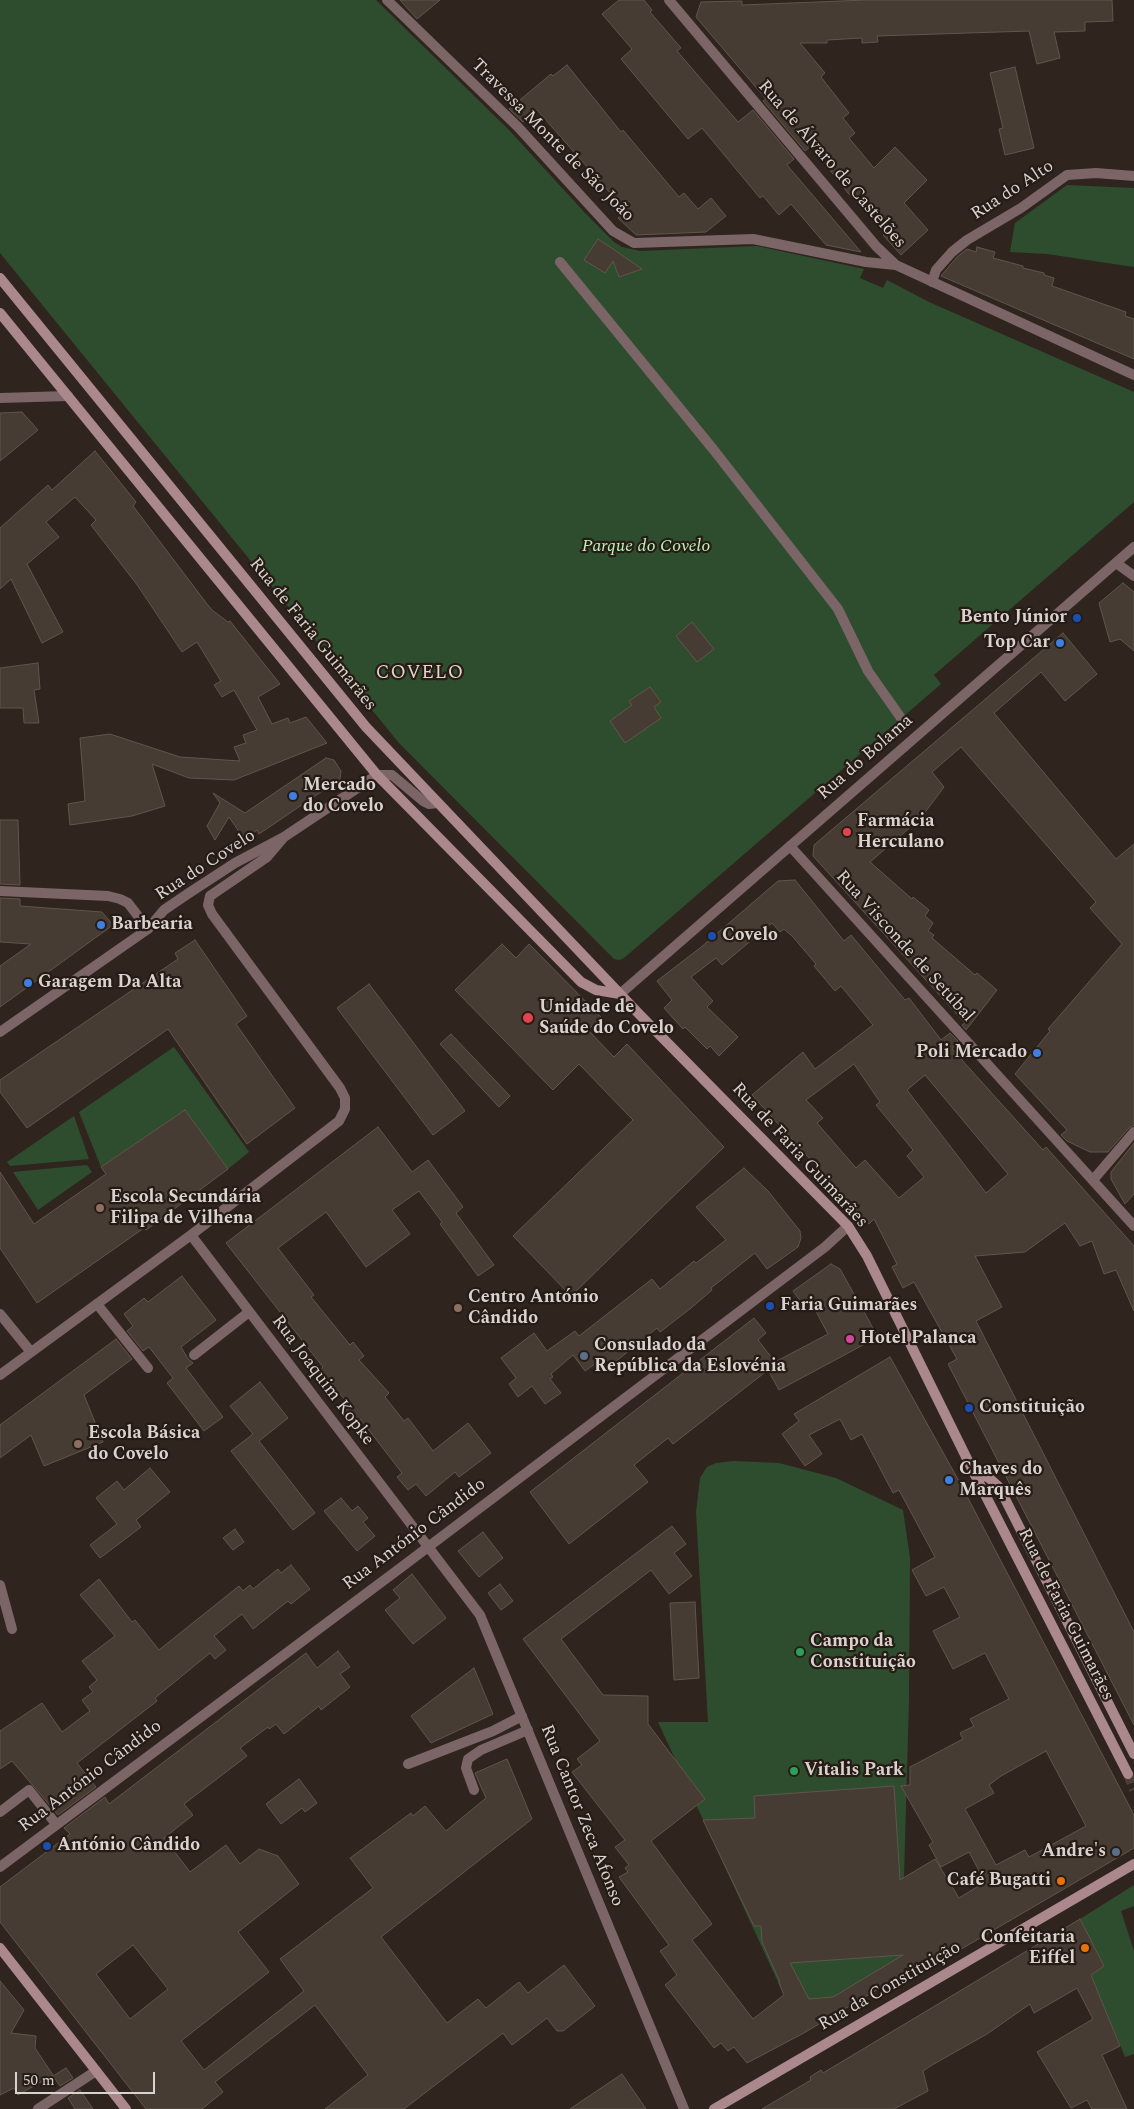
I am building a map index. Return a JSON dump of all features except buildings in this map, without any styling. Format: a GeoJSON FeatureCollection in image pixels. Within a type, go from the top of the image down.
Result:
{"type":"FeatureCollection","features":[{"type":"Feature","properties":{"kind":"main road","name":"Rua de Faria Guimarães"},"geometry":{"type":"LineString","coordinates":[[0,278],[360,720],[620,994],[848,1226],[867,1256],[974,1472],[1128,1774]]}},
{"type":"Feature","properties":{"kind":"main road"},"geometry":{"type":"LineString","coordinates":[[0,313],[377,775],[581,982],[596,990],[620,994]]}},
{"type":"Feature","properties":{"kind":"main road","name":"Rua de Faria Guimarães"},"geometry":{"type":"LineString","coordinates":[[974,1472],[989,1478],[999,1487],[1134,1754]]}},
{"type":"Feature","properties":{"kind":"main road","name":"Rua da Constituição"},"geometry":{"type":"LineString","coordinates":[[714,2109],[1134,1864]]}},
{"type":"Feature","properties":{"kind":"main road"},"geometry":{"type":"LineString","coordinates":[[0,1948],[126,2109]]}},
{"type":"Feature","properties":{"kind":"street","name":"Travessa Monte de São João"},"geometry":{"type":"LineString","coordinates":[[387,0],[518,127],[613,231],[634,243],[753,239],[866,262],[896,266]]}},
{"type":"Feature","properties":{"kind":"street","name":"Rua de Álvaro de Castelões"},"geometry":{"type":"LineString","coordinates":[[669,0],[876,246],[896,266],[1134,375]]}},
{"type":"Feature","properties":{"kind":"street","name":"Rua do Alto"},"geometry":{"type":"LineString","coordinates":[[932,282],[936,270],[952,252],[980,232],[1021,208],[1068,175],[1096,173],[1134,176]]}},
{"type":"Feature","properties":{"kind":"street"},"geometry":{"type":"LineString","coordinates":[[560,262],[713,449],[838,609],[868,671],[901,718]]}},
{"type":"Feature","properties":{"kind":"street"},"geometry":{"type":"LineString","coordinates":[[0,398],[68,396]]}},
{"type":"Feature","properties":{"kind":"street","name":"Rua do Bolama"},"geometry":{"type":"LineString","coordinates":[[620,994],[1134,547]]}},
{"type":"Feature","properties":{"kind":"street"},"geometry":{"type":"LineString","coordinates":[[1116,562],[1134,576]]}},
{"type":"Feature","properties":{"kind":"street"},"geometry":{"type":"LineString","coordinates":[[377,775],[392,775],[423,801],[429,804],[437,803]]}},
{"type":"Feature","properties":{"kind":"street","name":"Rua do Covelo"},"geometry":{"type":"LineString","coordinates":[[0,1032],[148,928],[164,910],[235,862],[284,837],[377,775]]}},
{"type":"Feature","properties":{"kind":"street"},"geometry":{"type":"LineString","coordinates":[[0,1375],[191,1235],[339,1120],[346,1109],[340,1088],[212,914],[208,905],[210,896],[267,857],[284,837]]}},
{"type":"Feature","properties":{"kind":"street","name":"Rua Visconde de Setúbal"},"geometry":{"type":"LineString","coordinates":[[790,846],[1134,1226]]}},
{"type":"Feature","properties":{"kind":"street"},"geometry":{"type":"LineString","coordinates":[[0,891],[108,896],[120,899],[128,903],[148,928]]}},
{"type":"Feature","properties":{"kind":"street"},"geometry":{"type":"LineString","coordinates":[[1093,1180],[1134,1132]]}},
{"type":"Feature","properties":{"kind":"street","name":"Rua António Cândido"},"geometry":{"type":"LineString","coordinates":[[0,1866],[825,1247],[848,1226]]}},
{"type":"Feature","properties":{"kind":"street","name":"Rua Joaquim Kopke"},"geometry":{"type":"LineString","coordinates":[[191,1235],[428,1546]]}},
{"type":"Feature","properties":{"kind":"street"},"geometry":{"type":"LineString","coordinates":[[97,1304],[148,1368]]}},
{"type":"Feature","properties":{"kind":"street"},"geometry":{"type":"LineString","coordinates":[[194,1355],[249,1312]]}},
{"type":"Feature","properties":{"kind":"street"},"geometry":{"type":"LineString","coordinates":[[0,1314],[31,1352]]}},
{"type":"Feature","properties":{"kind":"street","name":"Rua Cantor Zeca Afonso"},"geometry":{"type":"LineString","coordinates":[[428,1546],[480,1615],[684,2109]]}},
{"type":"Feature","properties":{"kind":"street"},"geometry":{"type":"LineString","coordinates":[[0,1585],[12,1629]]}},
{"type":"Feature","properties":{"kind":"street"},"geometry":{"type":"LineString","coordinates":[[408,1764],[493,1731],[522,1716]]}},
{"type":"Feature","properties":{"kind":"street"},"geometry":{"type":"LineString","coordinates":[[474,1790],[466,1768],[468,1760],[481,1750],[528,1730]]}},
{"type":"Feature","properties":{"kind":"street"},"geometry":{"type":"LineString","coordinates":[[0,1812],[29,1790],[56,1824]]}},
{"type":"Feature","properties":{"kind":"street"},"geometry":{"type":"LineString","coordinates":[[38,2109],[96,2071]]}},
{"type":"Feature","properties":{"kind":"green space","name":"Parque do Covelo"},"geometry":{"type":"Polygon","coordinates":[[[0,0],[376,0],[509,130],[586,214],[614,242],[622,247],[640,251],[757,246],[864,269],[860,278],[883,288],[887,280],[929,302],[1134,392],[1134,502],[934,675],[941,684],[624,958],[614,959],[399,743],[0,253],[0,0]]]}},
{"type":"Feature","properties":{"kind":"green space"},"geometry":{"type":"Polygon","coordinates":[[[1067,185],[1134,188],[1134,267],[1047,254],[1010,252],[1015,223],[1067,185]]]}},
{"type":"Feature","properties":{"kind":"green space"},"geometry":{"type":"Polygon","coordinates":[[[174,1047],[249,1152],[228,1169],[185,1110],[101,1167],[79,1112],[174,1047]]]}},
{"type":"Feature","properties":{"kind":"green space"},"geometry":{"type":"Polygon","coordinates":[[[74,1116],[89,1159],[10,1166],[7,1162],[74,1116]]]}},
{"type":"Feature","properties":{"kind":"green space"},"geometry":{"type":"Polygon","coordinates":[[[87,1165],[92,1172],[38,1210],[13,1172],[87,1165]]]}},
{"type":"Feature","properties":{"kind":"green space","name":"Vitalis Park"},"geometry":{"type":"Polygon","coordinates":[[[734,1461],[779,1463],[836,1478],[903,1510],[910,1558],[909,1698],[904,1877],[917,1967],[908,1963],[902,1975],[802,2034],[658,1722],[708,1722],[696,1512],[700,1478],[707,1467],[716,1463],[734,1461]]]}},
{"type":"Feature","properties":{"kind":"green space"},"geometry":{"type":"Polygon","coordinates":[[[1134,1885],[1134,1906],[1121,1911],[1134,1951],[1134,2054],[1125,2057],[1091,1975],[1104,1966],[1080,1919],[1134,1885]]]}},
{"type":"Feature","properties":{"kind":"tunnel"},"geometry":{"type":"LineString","coordinates":[[1128,1774],[1134,1790]]}},
{"type":"Feature","properties":{"kind":"place","name":"Bento Júnior"},"geometry":{"type":"Point","coordinates":[1077,618]}},
{"type":"Feature","properties":{"kind":"place","name":"Top Car"},"geometry":{"type":"Point","coordinates":[1060,643]}},
{"type":"Feature","properties":{"kind":"place","name":"Mercado do Covelo"},"geometry":{"type":"Point","coordinates":[293,796]}},
{"type":"Feature","properties":{"kind":"place","name":"Farmácia Herculano"},"geometry":{"type":"Point","coordinates":[847,832]}},
{"type":"Feature","properties":{"kind":"place","name":"Barbearia"},"geometry":{"type":"Point","coordinates":[101,925]}},
{"type":"Feature","properties":{"kind":"place","name":"Covelo"},"geometry":{"type":"Point","coordinates":[712,936]}},
{"type":"Feature","properties":{"kind":"place","name":"Garagem Da Alta"},"geometry":{"type":"Point","coordinates":[28,983]}},
{"type":"Feature","properties":{"kind":"place","name":"Unidade de Saúde do Covelo"},"geometry":{"type":"Point","coordinates":[528,1018]}},
{"type":"Feature","properties":{"kind":"place","name":"Poli Mercado"},"geometry":{"type":"Point","coordinates":[1037,1053]}},
{"type":"Feature","properties":{"kind":"place","name":"Escola Secundária Filipa de Vilhena"},"geometry":{"type":"Point","coordinates":[100,1208]}},
{"type":"Feature","properties":{"kind":"place","name":"Faria Guimarães"},"geometry":{"type":"Point","coordinates":[770,1306]}},
{"type":"Feature","properties":{"kind":"place","name":"Centro António Cândido"},"geometry":{"type":"Point","coordinates":[458,1308]}},
{"type":"Feature","properties":{"kind":"place","name":"Hotel Palanca"},"geometry":{"type":"Point","coordinates":[850,1339]}},
{"type":"Feature","properties":{"kind":"place","name":"Consulado da República da Eslovénia"},"geometry":{"type":"Point","coordinates":[584,1356]}},
{"type":"Feature","properties":{"kind":"place","name":"Constituição"},"geometry":{"type":"Point","coordinates":[969,1408]}},
{"type":"Feature","properties":{"kind":"place","name":"Escola Básica do Covelo"},"geometry":{"type":"Point","coordinates":[78,1444]}},
{"type":"Feature","properties":{"kind":"place","name":"Chaves do Marquês"},"geometry":{"type":"Point","coordinates":[949,1480]}},
{"type":"Feature","properties":{"kind":"place","name":"Campo da Constituição"},"geometry":{"type":"Point","coordinates":[800,1652]}},
{"type":"Feature","properties":{"kind":"place","name":"Vitalis Park"},"geometry":{"type":"Point","coordinates":[794,1771]}},
{"type":"Feature","properties":{"kind":"place","name":"António Cândido"},"geometry":{"type":"Point","coordinates":[47,1846]}},
{"type":"Feature","properties":{"kind":"place","name":"Andre's"},"geometry":{"type":"Point","coordinates":[1116,1852]}},
{"type":"Feature","properties":{"kind":"place","name":"Café Bugatti"},"geometry":{"type":"Point","coordinates":[1061,1881]}},
{"type":"Feature","properties":{"kind":"place","name":"Confeitaria Eiffel"},"geometry":{"type":"Point","coordinates":[1085,1948]}},
{"type":"Feature","properties":{"kind":"district","name":"COVELO"},"geometry":{"type":"Point","coordinates":[420,674]}}]}
